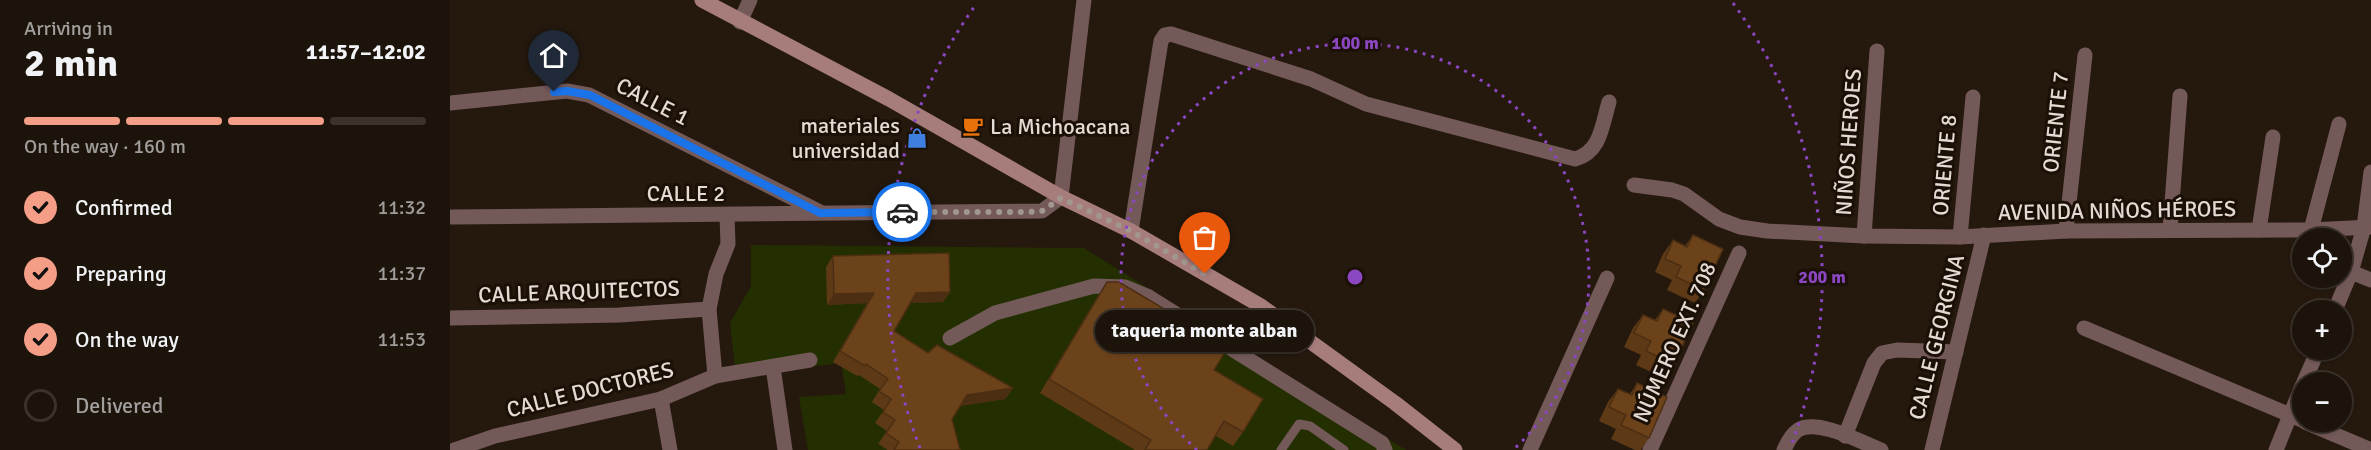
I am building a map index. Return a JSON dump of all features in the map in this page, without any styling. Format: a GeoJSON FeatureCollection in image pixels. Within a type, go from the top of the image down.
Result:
{"type":"FeatureCollection","features":[{"type":"Feature","properties":{"kind":"street"},"geometry":{"type":"LineString","coordinates":[[702,0],[889,99],[1061,198],[1131,231],[1261,306],[1395,403],[1455,450]]}},
{"type":"Feature","properties":{"kind":"street"},"geometry":{"type":"LineString","coordinates":[[740,22],[750,0]]}},
{"type":"Feature","properties":{"kind":"street"},"geometry":{"type":"LineString","coordinates":[[1061,198],[1084,0]]}},
{"type":"Feature","properties":{"kind":"street"},"geometry":{"type":"LineString","coordinates":[[1131,231],[1161,41],[1165,35],[1171,34],[1311,79],[1366,104],[1575,159],[1586,156],[1597,146],[1609,102]]}},
{"type":"Feature","properties":{"kind":"street","name":"NIÑOS HEROES"},"geometry":{"type":"LineString","coordinates":[[1864,236],[1877,51]]}},
{"type":"Feature","properties":{"kind":"street","name":"ORIENTE 7"},"geometry":{"type":"LineString","coordinates":[[2066,231],[2085,55]]}},
{"type":"Feature","properties":{"kind":"street","name":"CALLE 1"},"geometry":{"type":"LineString","coordinates":[[450,103],[567,91],[590,95],[820,213]]}},
{"type":"Feature","properties":{"kind":"street"},"geometry":{"type":"LineString","coordinates":[[2170,230],[2180,96]]}},
{"type":"Feature","properties":{"kind":"street","name":"ORIENTE 8"},"geometry":{"type":"LineString","coordinates":[[1960,237],[1972,97]]}},
{"type":"Feature","properties":{"kind":"street"},"geometry":{"type":"LineString","coordinates":[[2311,228],[2339,124]]}},
{"type":"Feature","properties":{"kind":"street"},"geometry":{"type":"LineString","coordinates":[[2259,230],[2273,137]]}},
{"type":"Feature","properties":{"kind":"street"},"geometry":{"type":"LineString","coordinates":[[2352,269],[2368,227],[2371,172]]}},
{"type":"Feature","properties":{"kind":"street","name":"AVENIDA NIÑOS HÉROES"},"geometry":{"type":"LineString","coordinates":[[1634,185],[1672,190],[1684,194],[1719,219],[1740,227],[1767,231],[1864,236],[1960,237],[2066,231],[2292,230]]}},
{"type":"Feature","properties":{"kind":"street","name":"CALLE 2"},"geometry":{"type":"LineString","coordinates":[[450,217],[1030,212],[1042,211],[1061,198]]}},
{"type":"Feature","properties":{"kind":"street"},"geometry":{"type":"LineString","coordinates":[[714,376],[709,309],[716,274],[728,244],[727,215]]}},
{"type":"Feature","properties":{"kind":"street","name":"AVENIDA NIÑOS HÉROES"},"geometry":{"type":"LineString","coordinates":[[2349,228],[2368,227]]}},
{"type":"Feature","properties":{"kind":"street","name":"CALLE GEORGINA"},"geometry":{"type":"LineString","coordinates":[[1932,450],[1984,236]]}},
{"type":"Feature","properties":{"kind":"street","name":"NÚMERO EXT. 708"},"geometry":{"type":"LineString","coordinates":[[1650,450],[1739,254]]}},
{"type":"Feature","properties":{"kind":"street"},"geometry":{"type":"LineString","coordinates":[[2352,272],[2371,280]]}},
{"type":"Feature","properties":{"kind":"street"},"geometry":{"type":"LineString","coordinates":[[1530,450],[1607,278]]}},
{"type":"Feature","properties":{"kind":"street"},"geometry":{"type":"LineString","coordinates":[[950,338],[995,313],[1094,286],[1125,287],[1149,297],[1245,356],[1382,443],[1385,450]]}},
{"type":"Feature","properties":{"kind":"street","name":"CALLE ARQUITECTOS"},"geometry":{"type":"LineString","coordinates":[[450,318],[619,315],[709,309]]}},
{"type":"Feature","properties":{"kind":"street"},"geometry":{"type":"LineString","coordinates":[[2084,328],[2292,416]]}},
{"type":"Feature","properties":{"kind":"street"},"geometry":{"type":"LineString","coordinates":[[1845,436],[1874,363],[1882,353],[1897,350],[1956,352]]}},
{"type":"Feature","properties":{"kind":"street","name":"CALLE DOCTORES"},"geometry":{"type":"LineString","coordinates":[[454,450],[496,443],[661,399],[714,376],[810,360]]}},
{"type":"Feature","properties":{"kind":"street"},"geometry":{"type":"LineString","coordinates":[[774,367],[785,450]]}},
{"type":"Feature","properties":{"kind":"street"},"geometry":{"type":"LineString","coordinates":[[661,399],[670,450]]}},
{"type":"Feature","properties":{"kind":"street"},"geometry":{"type":"LineString","coordinates":[[1784,450],[1792,436],[1802,428],[1819,427],[1881,450]]}},
{"type":"Feature","properties":{"kind":"street"},"geometry":{"type":"LineString","coordinates":[[2276,450],[2292,428]]}},
{"type":"Feature","properties":{"kind":"street"},"geometry":{"type":"LineString","coordinates":[[2329,432],[2371,450]]}},
{"type":"Feature","properties":{"kind":"lane"},"geometry":{"type":"LineString","coordinates":[[1281,450],[1299,424],[1310,426],[1340,449]]}},
{"type":"Feature","properties":{"kind":"green space"},"geometry":{"type":"Polygon","coordinates":[[[751,245],[1084,248],[1406,450],[808,450],[799,397],[846,394],[841,363],[736,376],[730,323],[751,286],[751,245]]]}},
{"type":"Feature","properties":{"kind":"building"},"geometry":{"type":"Polygon","coordinates":[[[1693,235],[1723,249],[1704,290],[1676,277],[1681,266],[1665,259],[1673,240],[1687,247],[1693,235]]]}},
{"type":"Feature","properties":{"kind":"building"},"geometry":{"type":"Polygon","coordinates":[[[949,253],[950,292],[916,293],[894,331],[928,353],[937,345],[1013,388],[967,395],[952,419],[960,450],[894,450],[899,442],[886,433],[895,420],[883,412],[891,399],[879,391],[888,379],[866,364],[865,366],[840,351],[874,293],[834,294],[833,256],[949,253]]]}},
{"type":"Feature","properties":{"kind":"building"},"geometry":{"type":"Polygon","coordinates":[[[1107,282],[1119,282],[1228,347],[1214,370],[1263,399],[1243,432],[1224,421],[1207,450],[1145,450],[1151,440],[1049,379],[1107,282]]]}},
{"type":"Feature","properties":{"kind":"building"},"geometry":{"type":"Polygon","coordinates":[[[1663,309],[1693,323],[1674,364],[1646,351],[1651,341],[1634,333],[1643,315],[1657,321],[1663,309]]]}},
{"type":"Feature","properties":{"kind":"building"},"geometry":{"type":"Polygon","coordinates":[[[1637,383],[1667,397],[1649,438],[1621,425],[1626,415],[1609,407],[1618,389],[1632,395],[1637,383]]]}},
{"type":"Feature","properties":{"kind":"way so far"},"geometry":{"type":"LineString","coordinates":[[902,212],[1042,211],[1053,206],[1061,198],[1131,231],[1205,274]]}},
{"type":"Feature","properties":{"kind":"place","name":"La Michoacana"},"geometry":{"type":"Point","coordinates":[973,126]}},
{"type":"Feature","properties":{"kind":"place","name":"materiales universidad"},"geometry":{"type":"Point","coordinates":[917,138]}},
{"type":"Feature","properties":{"kind":"place","name":"taqueria monte alban"},"geometry":{"type":"Point","coordinates":[1205,274]}},
{"type":"Feature","properties":{"kind":"route"},"geometry":{"type":"LineString","coordinates":[[554,92],[578,92],[608,103],[820,213],[902,212]]}}]}
